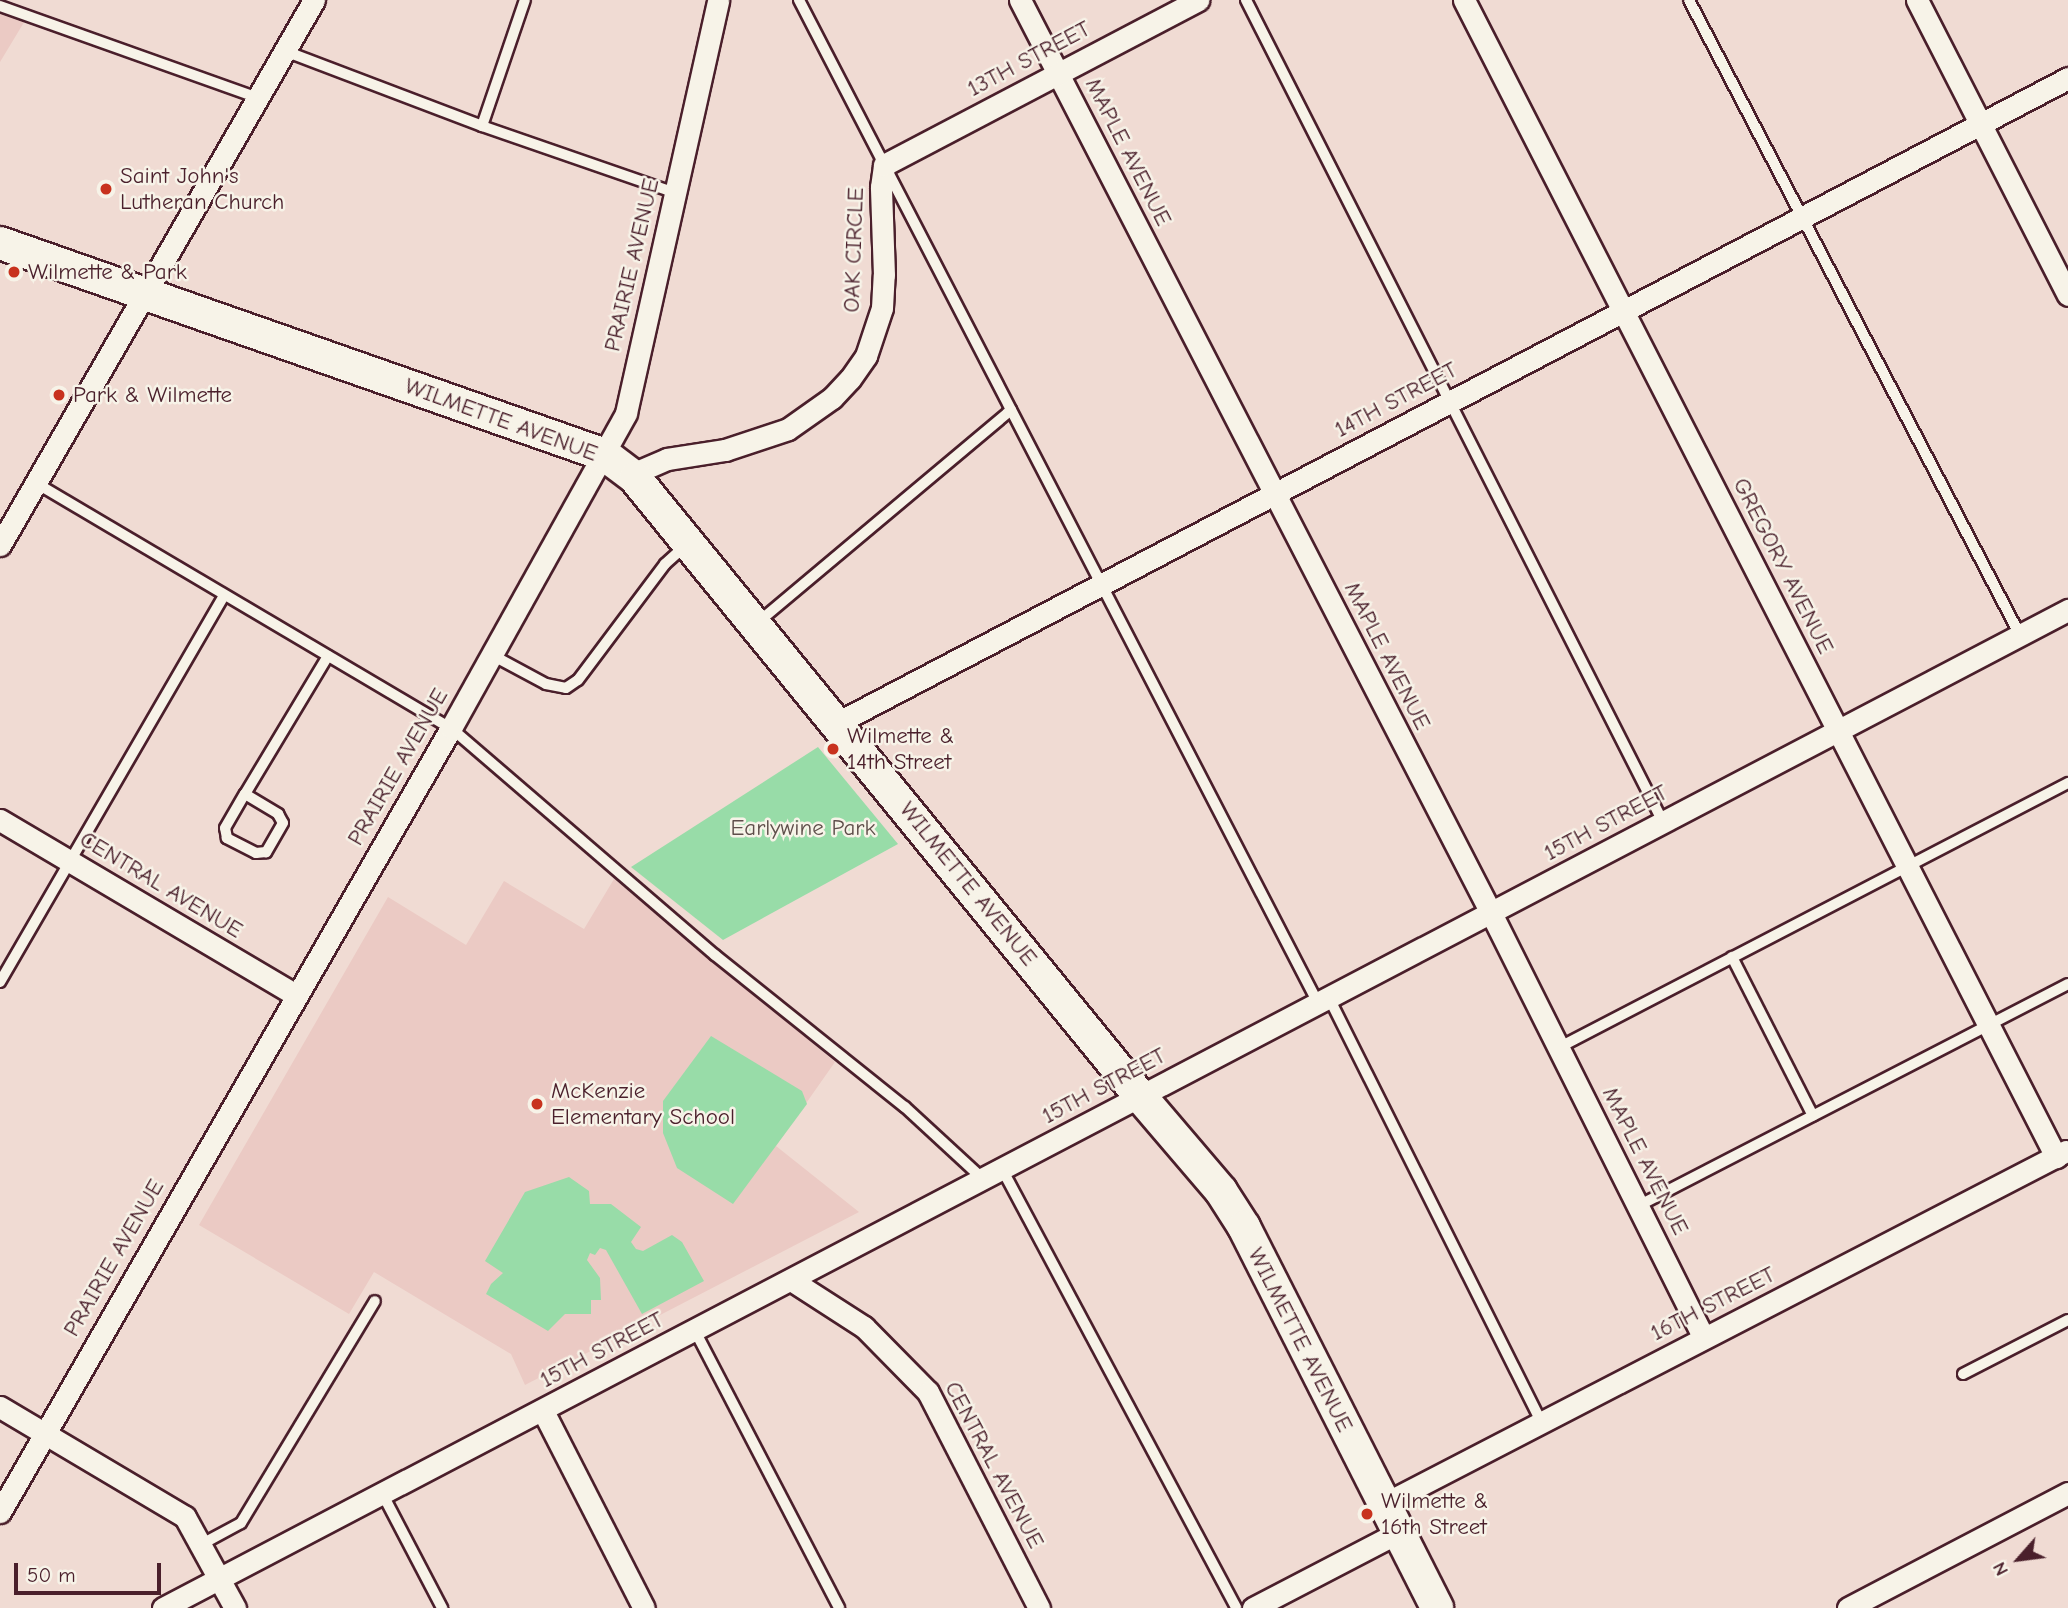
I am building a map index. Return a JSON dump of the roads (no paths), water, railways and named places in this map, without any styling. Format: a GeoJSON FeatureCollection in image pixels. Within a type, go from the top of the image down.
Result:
{"type":"FeatureCollection","features":[{"type":"Feature","properties":{"kind":"street"},"geometry":{"type":"LineString","coordinates":[[0,545],[314,0]]}},
{"type":"Feature","properties":{"kind":"street","name":"PRAIRIE AVENUE"},"geometry":{"type":"LineString","coordinates":[[0,1513],[451,729],[626,413],[718,0]]}},
{"type":"Feature","properties":{"kind":"street","name":"MAPLE AVENUE"},"geometry":{"type":"LineString","coordinates":[[1020,0],[1490,912],[1704,1338]]}},
{"type":"Feature","properties":{"kind":"street","name":"13TH STREET"},"geometry":{"type":"LineString","coordinates":[[884,165],[1198,0]]}},
{"type":"Feature","properties":{"kind":"street","name":"GREGORY AVENUE"},"geometry":{"type":"LineString","coordinates":[[1464,0],[1988,1025],[2062,1154]]}},
{"type":"Feature","properties":{"kind":"street"},"geometry":{"type":"LineString","coordinates":[[1917,0],[1980,124],[2056,263],[2068,295]]}},
{"type":"Feature","properties":{"kind":"street","name":"14TH STREET"},"geometry":{"type":"LineString","coordinates":[[837,723],[2068,78]]}},
{"type":"Feature","properties":{"kind":"street","name":"OAK CIRCLE"},"geometry":{"type":"LineString","coordinates":[[630,475],[667,459],[725,450],[788,429],[832,398],[850,379],[866,356],[882,308],[884,275],[881,187],[884,165]]}},
{"type":"Feature","properties":{"kind":"street","name":"WILMETTE AVENUE"},"geometry":{"type":"LineString","coordinates":[[0,243],[605,455],[630,475],[689,542],[1140,1096],[1221,1191],[1244,1227],[1382,1505],[1437,1608]]}},
{"type":"Feature","properties":{"kind":"street","name":"15TH STREET"},"geometry":{"type":"LineString","coordinates":[[163,1608],[2068,610]]}},
{"type":"Feature","properties":{"kind":"street","name":"CENTRAL AVENUE"},"geometry":{"type":"LineString","coordinates":[[0,820],[296,995]]}},
{"type":"Feature","properties":{"kind":"street","name":"16TH STREET"},"geometry":{"type":"LineString","coordinates":[[1382,1505],[2062,1154]]}},
{"type":"Feature","properties":{"kind":"street","name":"CENTRAL AVENUE"},"geometry":{"type":"LineString","coordinates":[[791,1280],[864,1327],[928,1392],[1039,1608]]}},
{"type":"Feature","properties":{"kind":"street"},"geometry":{"type":"LineString","coordinates":[[0,1407],[185,1517],[235,1608]]}},
{"type":"Feature","properties":{"kind":"street"},"geometry":{"type":"LineString","coordinates":[[543,1411],[644,1608]]}},
{"type":"Feature","properties":{"kind":"street"},"geometry":{"type":"LineString","coordinates":[[1848,1608],[2068,1493]]}},
{"type":"Feature","properties":{"kind":"street"},"geometry":{"type":"LineString","coordinates":[[1253,1608],[1397,1533]]}},
{"type":"Feature","properties":{"kind":"lane"},"geometry":{"type":"LineString","coordinates":[[14,11],[20,0]]}},
{"type":"Feature","properties":{"kind":"lane"},"geometry":{"type":"LineString","coordinates":[[482,126],[526,0]]}},
{"type":"Feature","properties":{"kind":"lane"},"geometry":{"type":"LineString","coordinates":[[799,0],[1101,584],[1323,1000],[1542,1423]]}},
{"type":"Feature","properties":{"kind":"lane"},"geometry":{"type":"LineString","coordinates":[[1246,0],[1448,402],[1664,822]]}},
{"type":"Feature","properties":{"kind":"lane"},"geometry":{"type":"LineString","coordinates":[[1689,0],[1800,218],[2020,635]]}},
{"type":"Feature","properties":{"kind":"lane"},"geometry":{"type":"LineString","coordinates":[[0,6],[258,98]]}},
{"type":"Feature","properties":{"kind":"lane"},"geometry":{"type":"LineString","coordinates":[[285,51],[482,126],[675,193]]}},
{"type":"Feature","properties":{"kind":"lane"},"geometry":{"type":"LineString","coordinates":[[756,624],[1011,410]]}},
{"type":"Feature","properties":{"kind":"lane"},"geometry":{"type":"LineString","coordinates":[[36,483],[451,729],[715,955],[905,1107],[983,1179]]}},
{"type":"Feature","properties":{"kind":"lane"},"geometry":{"type":"LineString","coordinates":[[492,656],[546,684],[566,688],[578,680],[665,564],[689,542]]}},
{"type":"Feature","properties":{"kind":"lane"},"geometry":{"type":"LineString","coordinates":[[0,982],[225,594]]}},
{"type":"Feature","properties":{"kind":"lane"},"geometry":{"type":"LineString","coordinates":[[245,794],[278,814],[282,823],[266,852],[256,853],[227,838],[225,828],[245,794],[328,656]]}},
{"type":"Feature","properties":{"kind":"lane"},"geometry":{"type":"LineString","coordinates":[[1558,1048],[2068,783]]}},
{"type":"Feature","properties":{"kind":"lane"},"geometry":{"type":"LineString","coordinates":[[1732,957],[1813,1116]]}},
{"type":"Feature","properties":{"kind":"lane"},"geometry":{"type":"LineString","coordinates":[[1638,1206],[2068,984]]}},
{"type":"Feature","properties":{"kind":"lane"},"geometry":{"type":"LineString","coordinates":[[1002,1169],[1236,1608]]}},
{"type":"Feature","properties":{"kind":"lane"},"geometry":{"type":"LineString","coordinates":[[202,1544],[241,1523],[375,1301]]}},
{"type":"Feature","properties":{"kind":"lane"},"geometry":{"type":"LineString","coordinates":[[1964,1374],[2068,1320]]}},
{"type":"Feature","properties":{"kind":"lane"},"geometry":{"type":"LineString","coordinates":[[695,1331],[839,1608]]}},
{"type":"Feature","properties":{"kind":"lane"},"geometry":{"type":"LineString","coordinates":[[382,1493],[442,1608]]}},
{"type":"Feature","properties":{"kind":"place","name":"Saint John's Lutheran Church"},"geometry":{"type":"Point","coordinates":[106,189]}},
{"type":"Feature","properties":{"kind":"place","name":"Wilmette & Park"},"geometry":{"type":"Point","coordinates":[14,272]}},
{"type":"Feature","properties":{"kind":"place","name":"Park & Wilmette"},"geometry":{"type":"Point","coordinates":[59,395]}},
{"type":"Feature","properties":{"kind":"place","name":"Wilmette & 14th Street"},"geometry":{"type":"Point","coordinates":[833,749]}},
{"type":"Feature","properties":{"kind":"place","name":"McKenzie Elementary School"},"geometry":{"type":"Point","coordinates":[537,1104]}},
{"type":"Feature","properties":{"kind":"place","name":"Wilmette & 16th Street"},"geometry":{"type":"Point","coordinates":[1367,1514]}},
{"type":"Feature","properties":{"kind":"park label","name":"Earlywine Park"},"geometry":{"type":"Point","coordinates":[803,828]}}]}
